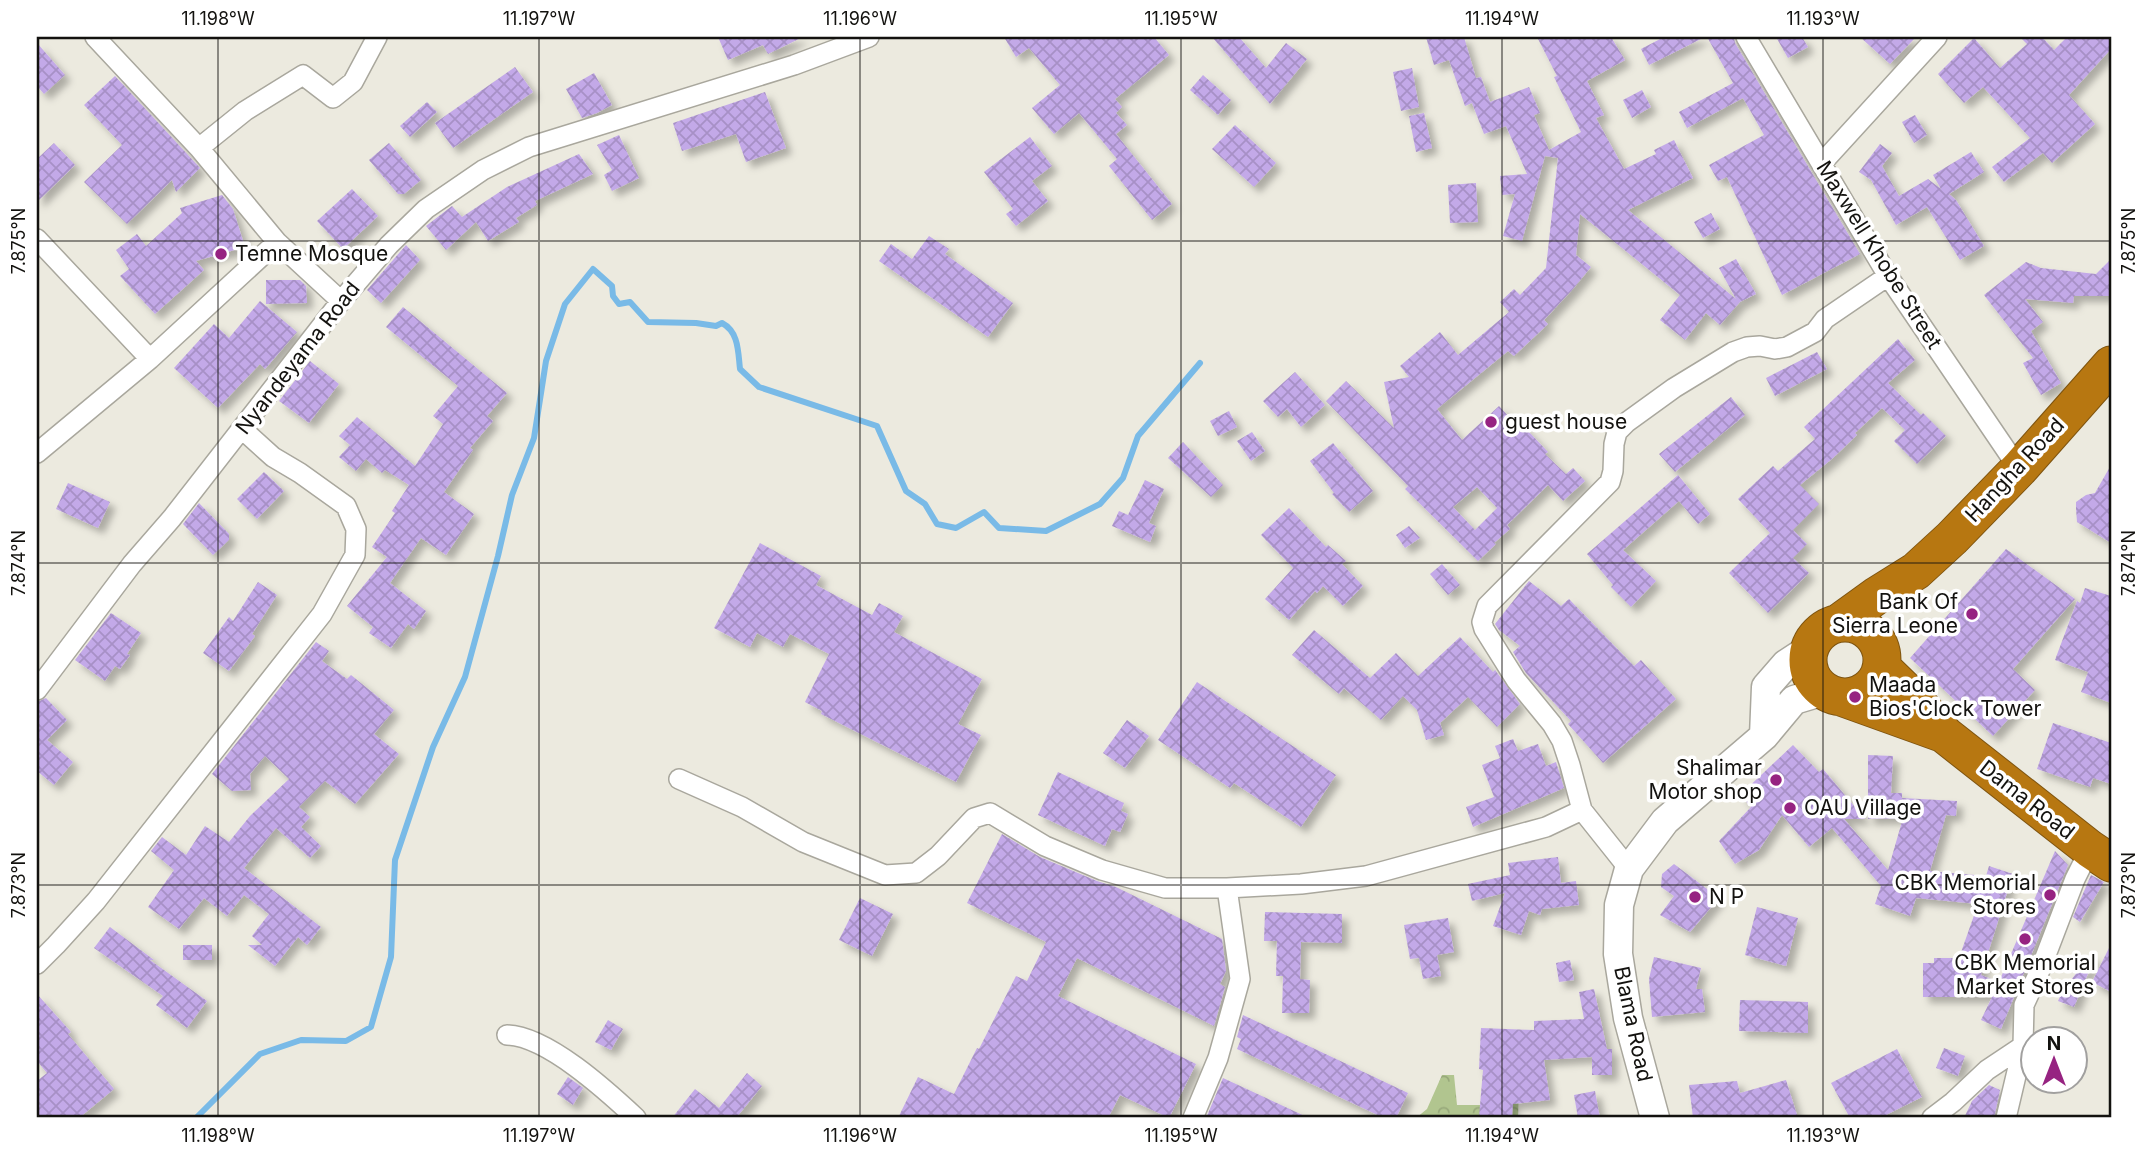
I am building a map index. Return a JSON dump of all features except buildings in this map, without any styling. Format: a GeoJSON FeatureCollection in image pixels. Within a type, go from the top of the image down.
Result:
{"type":"FeatureCollection","features":[{"type":"Feature","properties":{"kind":"highway","name":"Hangha Road"},"geometry":{"type":"LineString","coordinates":[[1840,622],[1916,571],[1952,538],[2111,365]]}},
{"type":"Feature","properties":{"kind":"highway","name":"Hangha Road"},"geometry":{"type":"LineString","coordinates":[[1882,657],[1916,571]]}},
{"type":"Feature","properties":{"kind":"highway"},"geometry":{"type":"LineString","coordinates":[[1840,622],[1857,624],[1871,632],[1882,657],[1945,735],[1833,694],[1813,680],[1807,664],[1809,649],[1815,637],[1825,628],[1840,622]]}},
{"type":"Feature","properties":{"kind":"highway"},"geometry":{"type":"LineString","coordinates":[[1833,694],[1859,695],[1874,684],[1882,657]]}},
{"type":"Feature","properties":{"kind":"highway","name":"Dama Road"},"geometry":{"type":"LineString","coordinates":[[1945,735],[2101,856]]}},
{"type":"Feature","properties":{"kind":"street"},"geometry":{"type":"LineString","coordinates":[[95,37],[199,148],[277,242],[341,301]]}},
{"type":"Feature","properties":{"kind":"street"},"geometry":{"type":"LineString","coordinates":[[199,148],[245,111],[303,75],[333,98],[353,82],[377,37]]}},
{"type":"Feature","properties":{"kind":"street","name":"Nyandeyama Road"},"geometry":{"type":"LineString","coordinates":[[37,690],[132,564],[172,518],[341,301],[389,245],[426,209],[483,170],[529,147],[781,69],[869,37]]}},
{"type":"Feature","properties":{"kind":"street","name":"Maxwell Khobe Street"},"geometry":{"type":"LineString","coordinates":[[1746,37],[1888,276],[2018,469]]}},
{"type":"Feature","properties":{"kind":"street"},"geometry":{"type":"LineString","coordinates":[[1822,163],[1937,37]]}},
{"type":"Feature","properties":{"kind":"street"},"geometry":{"type":"LineString","coordinates":[[37,240],[150,359]]}},
{"type":"Feature","properties":{"kind":"street"},"geometry":{"type":"LineString","coordinates":[[37,453],[150,359],[277,242]]}},
{"type":"Feature","properties":{"kind":"street"},"geometry":{"type":"LineString","coordinates":[[1629,870],[1582,810],[1562,741],[1552,724],[1516,680],[1484,629],[1482,622],[1487,606],[1610,482],[1617,432],[1627,422],[1674,388],[1733,352],[1747,347],[1787,347],[1815,332],[1825,319],[1888,276]]}},
{"type":"Feature","properties":{"kind":"street"},"geometry":{"type":"LineString","coordinates":[[37,964],[96,901],[322,614],[355,555],[356,528],[346,506],[273,457],[242,429]]}},
{"type":"Feature","properties":{"kind":"street"},"geometry":{"type":"LineString","coordinates":[[1764,736],[1766,687],[1786,664],[1809,649]]}},
{"type":"Feature","properties":{"kind":"street","name":"Blama Road"},"geometry":{"type":"LineString","coordinates":[[1655,1118],[1628,1018],[1618,954],[1619,905],[1629,870],[1665,821],[1764,736],[1794,700],[1833,694]]}},
{"type":"Feature","properties":{"kind":"street"},"geometry":{"type":"LineString","coordinates":[[679,779],[742,807],[803,842],[885,875],[916,873],[938,856],[974,818],[990,813],[1045,846],[1102,870],[1165,888],[1301,884],[1366,876],[1546,827],[1582,810]]}},
{"type":"Feature","properties":{"kind":"street"},"geometry":{"type":"LineString","coordinates":[[2023,1026],[2024,1005],[2075,879],[2101,856]]}},
{"type":"Feature","properties":{"kind":"street"},"geometry":{"type":"LineString","coordinates":[[1193,1118],[1218,1058],[1240,979],[1227,888]]}},
{"type":"Feature","properties":{"kind":"street"},"geometry":{"type":"LineString","coordinates":[[507,1035],[518,1035],[553,1051],[636,1118]]}},
{"type":"Feature","properties":{"kind":"street"},"geometry":{"type":"LineString","coordinates":[[1932,1118],[1987,1070],[2018,1049]]}},
{"type":"Feature","properties":{"kind":"street"},"geometry":{"type":"LineString","coordinates":[[2006,1118],[2018,1067]]}},
{"type":"Feature","properties":{"kind":"green space"},"geometry":{"type":"Polygon","coordinates":[[[1442,1075],[1454,1075],[1457,1105],[1485,1105],[1519,1086],[1518,1118],[1416,1118],[1427,1109],[1442,1075]]]}},
{"type":"Feature","properties":{"kind":"waterway"},"geometry":{"type":"LineString","coordinates":[[196,1118],[260,1054],[301,1040],[346,1041],[371,1027],[391,957],[395,860],[433,747],[465,677],[512,495],[534,438],[546,361],[565,304],[593,269],[612,286],[613,296],[619,304],[630,302],[648,322],[716,326],[722,323],[728,327],[737,343],[740,369],[759,387],[877,426],[906,491],[925,504],[937,524],[956,528],[984,512],[999,528],[1046,531],[1100,504],[1123,478],[1138,436],[1200,363]]}},
{"type":"Feature","properties":{"kind":"place","name":"Temne Mosque"},"geometry":{"type":"Point","coordinates":[221,254]}},
{"type":"Feature","properties":{"kind":"place","name":"guest house"},"geometry":{"type":"Point","coordinates":[1491,422]}},
{"type":"Feature","properties":{"kind":"place","name":"Bank Of Sierra Leone"},"geometry":{"type":"Point","coordinates":[1972,614]}},
{"type":"Feature","properties":{"kind":"place","name":"Maada Bios'Clock Tower"},"geometry":{"type":"Point","coordinates":[1855,697]}},
{"type":"Feature","properties":{"kind":"place","name":"Shalimar Motor shop"},"geometry":{"type":"Point","coordinates":[1776,780]}},
{"type":"Feature","properties":{"kind":"place","name":"OAU Village"},"geometry":{"type":"Point","coordinates":[1790,808]}},
{"type":"Feature","properties":{"kind":"place","name":"CBK Memorial Stores"},"geometry":{"type":"Point","coordinates":[2050,895]}},
{"type":"Feature","properties":{"kind":"place","name":"N P"},"geometry":{"type":"Point","coordinates":[1695,897]}},
{"type":"Feature","properties":{"kind":"place","name":"CBK Memorial Market Stores"},"geometry":{"type":"Point","coordinates":[2025,939]}}]}
